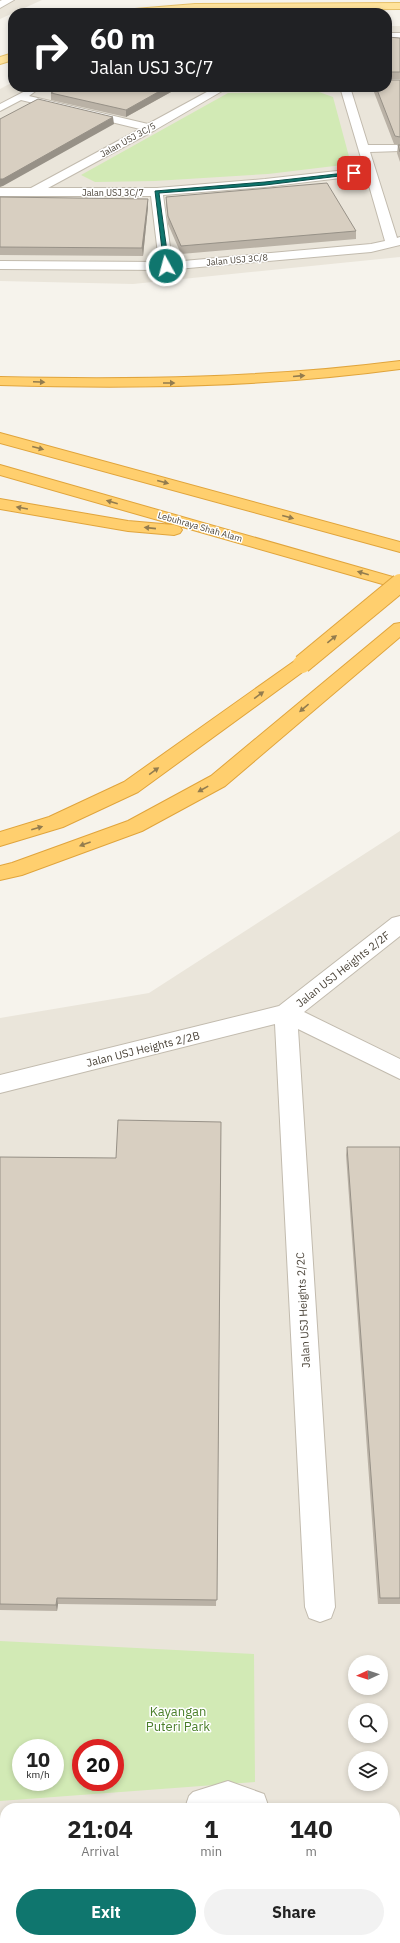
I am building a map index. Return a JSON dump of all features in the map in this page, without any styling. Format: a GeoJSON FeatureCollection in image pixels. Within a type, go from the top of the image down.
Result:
{"type":"FeatureCollection","features":[{"type":"Feature","properties":{"kind":"highway"},"geometry":{"type":"LineString","coordinates":[[0,381],[76,383],[226,382],[360,371],[400,365]]}},
{"type":"Feature","properties":{"kind":"highway"},"geometry":{"type":"LineString","coordinates":[[0,438],[400,547]]}},
{"type":"Feature","properties":{"kind":"highway","name":"Lebuhraya Shah Alam"},"geometry":{"type":"LineString","coordinates":[[0,470],[400,584]]}},
{"type":"Feature","properties":{"kind":"highway"},"geometry":{"type":"LineString","coordinates":[[0,504],[128,526],[231,536]]}},
{"type":"Feature","properties":{"kind":"highway"},"geometry":{"type":"LineString","coordinates":[[0,839],[56,822],[131,788],[302,664],[400,584]]}},
{"type":"Feature","properties":{"kind":"highway"},"geometry":{"type":"LineString","coordinates":[[0,873],[15,870],[135,826],[218,781],[400,628]]}},
{"type":"Feature","properties":{"kind":"main road"},"geometry":{"type":"LineString","coordinates":[[183,8],[400,6]]}},
{"type":"Feature","properties":{"kind":"street"},"geometry":{"type":"LineString","coordinates":[[0,5],[9,0]]}},
{"type":"Feature","properties":{"kind":"street"},"geometry":{"type":"LineString","coordinates":[[0,108],[29,92]]}},
{"type":"Feature","properties":{"kind":"street","name":"Jalan USJ 3C/5"},"geometry":{"type":"LineString","coordinates":[[32,193],[215,92]]}},
{"type":"Feature","properties":{"kind":"street"},"geometry":{"type":"LineString","coordinates":[[347,92],[364,149],[369,171],[396,242]]}},
{"type":"Feature","properties":{"kind":"street"},"geometry":{"type":"LineString","coordinates":[[21,96],[150,128]]}},
{"type":"Feature","properties":{"kind":"street"},"geometry":{"type":"LineString","coordinates":[[364,149],[400,148]]}},
{"type":"Feature","properties":{"kind":"street","name":"Jalan USJ 3C/7"},"geometry":{"type":"LineString","coordinates":[[0,192],[157,192],[265,183],[369,171]]}},
{"type":"Feature","properties":{"kind":"street"},"geometry":{"type":"LineString","coordinates":[[157,192],[166,266]]}},
{"type":"Feature","properties":{"kind":"street","name":"Jalan USJ 3C/8"},"geometry":{"type":"LineString","coordinates":[[0,265],[166,266],[371,248],[396,242]]}},
{"type":"Feature","properties":{"kind":"street","name":"Jalan USJ Heights 2/2F"},"geometry":{"type":"LineString","coordinates":[[286,1013],[400,924]]}},
{"type":"Feature","properties":{"kind":"street"},"geometry":{"type":"LineString","coordinates":[[286,1013],[400,1070]]}},
{"type":"Feature","properties":{"kind":"street","name":"Jalan USJ Heights 2/2B"},"geometry":{"type":"LineString","coordinates":[[0,1084],[286,1013]]}},
{"type":"Feature","properties":{"kind":"street","name":"Jalan USJ Heights 2/2C"},"geometry":{"type":"LineString","coordinates":[[286,1013],[320,1607]]}},
{"type":"Feature","properties":{"kind":"street"},"geometry":{"type":"LineString","coordinates":[[208,1803],[228,1797],[244,1803]]}},
{"type":"Feature","properties":{"kind":"shaded area"},"geometry":{"type":"Polygon","coordinates":[[[0,0],[42,0],[24,8],[8,8],[8,15],[0,19],[0,0]]]}},
{"type":"Feature","properties":{"kind":"shaded area"},"geometry":{"type":"Polygon","coordinates":[[[392,26],[400,26],[400,257],[133,284],[0,281],[0,89],[8,85],[8,92],[392,92],[392,26]]]}},
{"type":"Feature","properties":{"kind":"shaded area"},"geometry":{"type":"Polygon","coordinates":[[[400,831],[400,1803],[0,1803],[0,1018],[149,993],[400,831]]]}},
{"type":"Feature","properties":{"kind":"green space"},"geometry":{"type":"Polygon","coordinates":[[[319,92],[333,97],[351,164],[268,174],[155,181],[95,182],[81,175],[228,93],[319,92]]]}},
{"type":"Feature","properties":{"kind":"green space","name":"Kayangan Puteri Park"},"geometry":{"type":"Polygon","coordinates":[[[0,1641],[254,1654],[255,1782],[0,1801],[0,1641]]]}},
{"type":"Feature","properties":{"kind":"building"},"geometry":{"type":"Polygon","coordinates":[[[392,37],[400,38],[400,72],[392,72],[392,37]]]}},
{"type":"Feature","properties":{"kind":"building"},"geometry":{"type":"Polygon","coordinates":[[[392,80],[400,80],[400,137],[395,136],[378,92],[392,92],[392,80]]]}},
{"type":"Feature","properties":{"kind":"building"},"geometry":{"type":"Polygon","coordinates":[[[53,92],[158,92],[126,110],[51,93],[53,92]]]}},
{"type":"Feature","properties":{"kind":"building"},"geometry":{"type":"Polygon","coordinates":[[[38,99],[113,117],[3,179],[0,179],[0,119],[38,99]]]}},
{"type":"Feature","properties":{"kind":"building"},"geometry":{"type":"Polygon","coordinates":[[[327,183],[356,231],[181,246],[168,216],[166,197],[327,183]]]}},
{"type":"Feature","properties":{"kind":"building"},"geometry":{"type":"Polygon","coordinates":[[[0,197],[148,199],[142,248],[0,247],[0,197]]]}},
{"type":"Feature","properties":{"kind":"building"},"geometry":{"type":"Polygon","coordinates":[[[118,1120],[221,1122],[217,1600],[57,1598],[56,1605],[0,1604],[0,1157],[116,1158],[118,1120]]]}},
{"type":"Feature","properties":{"kind":"building"},"geometry":{"type":"Polygon","coordinates":[[[347,1147],[400,1147],[400,1598],[380,1598],[347,1147]]]}},
{"type":"Feature","properties":{"kind":"route"},"geometry":{"type":"LineString","coordinates":[[166,266],[157,192],[265,183],[354,173]]}}]}
